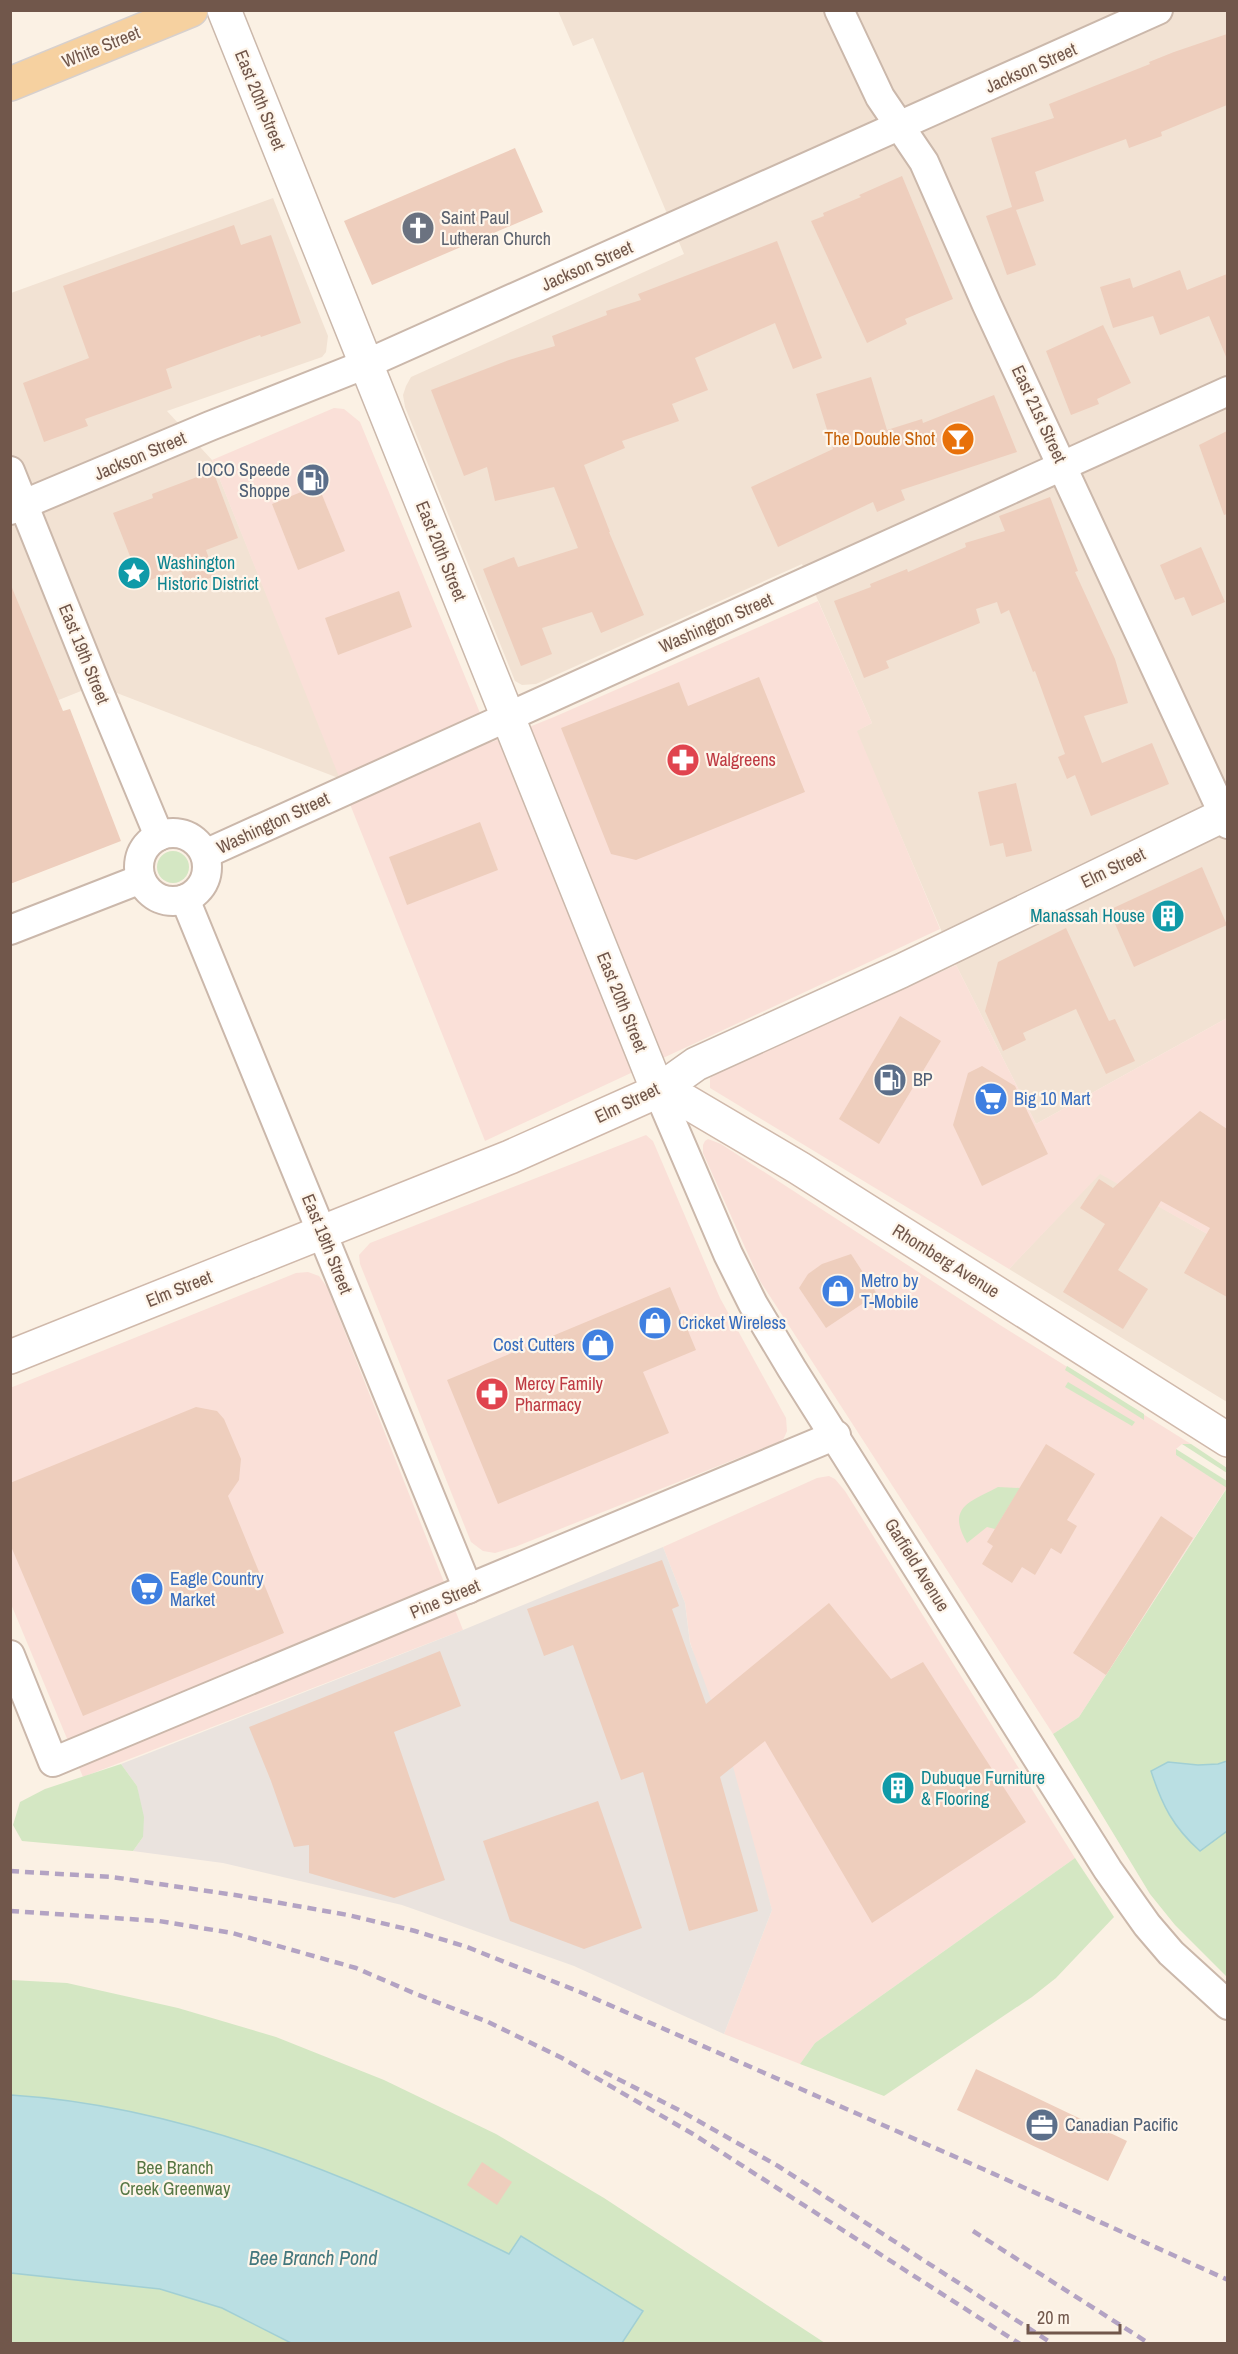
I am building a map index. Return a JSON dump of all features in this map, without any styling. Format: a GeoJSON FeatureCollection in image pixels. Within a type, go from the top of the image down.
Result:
{"type":"FeatureCollection","features":[{"type":"Feature","properties":{"kind":"main road","name":"White Street"},"geometry":{"type":"LineString","coordinates":[[10,84],[191,10]]}},
{"type":"Feature","properties":{"kind":"street","name":"East 20th Street"},"geometry":{"type":"LineString","coordinates":[[224,10],[658,1091]]}},
{"type":"Feature","properties":{"kind":"street","name":"East 21st Street"},"geometry":{"type":"LineString","coordinates":[[839,10],[880,97],[924,162],[987,304],[1226,817]]}},
{"type":"Feature","properties":{"kind":"street","name":"Jackson Street"},"geometry":{"type":"LineString","coordinates":[[17,508],[366,364],[1158,10]]}},
{"type":"Feature","properties":{"kind":"street","name":"Washington Street"},"geometry":{"type":"LineString","coordinates":[[205,854],[1227,391]]}},
{"type":"Feature","properties":{"kind":"street","name":"East 19th Street"},"geometry":{"type":"LineString","coordinates":[[10,471],[17,508],[159,836]]}},
{"type":"Feature","properties":{"kind":"street","name":"Elm Street"},"geometry":{"type":"LineString","coordinates":[[10,1357],[510,1157],[658,1091],[696,1064],[1226,817]]}},
{"type":"Feature","properties":{"kind":"street"},"geometry":{"type":"LineString","coordinates":[[181,833],[191,837],[205,854],[206,876],[195,894],[185,899],[164,900],[146,889],[141,879],[139,862],[142,854],[146,846],[159,836],[181,833]]}},
{"type":"Feature","properties":{"kind":"street"},"geometry":{"type":"LineString","coordinates":[[10,930],[141,879]]}},
{"type":"Feature","properties":{"kind":"street","name":"East 19th Street"},"geometry":{"type":"LineString","coordinates":[[185,899],[468,1589]]}},
{"type":"Feature","properties":{"kind":"street","name":"Garfield Avenue"},"geometry":{"type":"LineString","coordinates":[[658,1091],[708,1210],[745,1288],[792,1369],[836,1435],[1108,1870],[1147,1925],[1165,1946],[1227,2005]]}},
{"type":"Feature","properties":{"kind":"street","name":"Rhomberg Avenue"},"geometry":{"type":"LineString","coordinates":[[658,1091],[687,1102],[799,1168],[1227,1440]]}},
{"type":"Feature","properties":{"kind":"street","name":"Pine Street"},"geometry":{"type":"LineString","coordinates":[[10,1655],[53,1762],[836,1435]]}},
{"type":"Feature","properties":{"kind":"shaded area"},"geometry":{"type":"Polygon","coordinates":[[[558,11],[1227,11],[1227,1018],[1036,1124],[956,965],[856,731],[872,723],[802,564],[536,684],[522,685],[515,681],[405,407],[403,395],[406,386],[411,377],[684,254],[593,38],[573,46],[558,11]]]}},
{"type":"Feature","properties":{"kind":"shaded area","name":"Washington Historic District"},"geometry":{"type":"Polygon","coordinates":[[[273,198],[328,336],[326,352],[322,357],[167,411],[212,460],[341,779],[96,685],[11,719],[11,293],[273,198]]]}},
{"type":"Feature","properties":{"kind":"shaded area"},"geometry":{"type":"Polygon","coordinates":[[[334,408],[344,409],[360,422],[492,742],[818,601],[872,723],[857,731],[940,929],[485,1141],[212,460],[334,408]]]}},
{"type":"Feature","properties":{"kind":"shaded area"},"geometry":{"type":"Polygon","coordinates":[[[956,965],[1036,1124],[1227,1018],[1227,1230],[1220,1241],[1100,1174],[1009,1269],[710,1088],[710,1078],[715,1074],[956,965]]]}},
{"type":"Feature","properties":{"kind":"shaded area"},"geometry":{"type":"Polygon","coordinates":[[[646,1135],[653,1141],[720,1298],[786,1418],[787,1431],[781,1441],[515,1547],[495,1553],[483,1551],[471,1542],[360,1264],[359,1255],[370,1243],[646,1135]]]}},
{"type":"Feature","properties":{"kind":"shaded area"},"geometry":{"type":"Polygon","coordinates":[[[708,1139],[721,1144],[1000,1325],[1191,1444],[1182,1444],[1176,1449],[1176,1455],[1227,1487],[1079,1717],[1053,1734],[760,1281],[703,1153],[703,1145],[708,1139]]]}},
{"type":"Feature","properties":{"kind":"shaded area"},"geometry":{"type":"Polygon","coordinates":[[[1100,1173],[1220,1241],[1227,1230],[1227,1402],[1009,1269],[1100,1173]]]}},
{"type":"Feature","properties":{"kind":"shaded area"},"geometry":{"type":"Polygon","coordinates":[[[308,1272],[319,1276],[327,1287],[463,1630],[83,1777],[11,1604],[10,1388],[296,1273],[308,1272]]]}},
{"type":"Feature","properties":{"kind":"shaded area"},"geometry":{"type":"Polygon","coordinates":[[[829,1476],[835,1479],[845,1491],[1075,1858],[815,2043],[800,2064],[724,2034],[772,1910],[690,1642],[685,1603],[663,1547],[817,1478],[829,1476]]]}},
{"type":"Feature","properties":{"kind":"shaded area"},"geometry":{"type":"Polygon","coordinates":[[[663,1547],[685,1603],[690,1643],[725,1737],[772,1910],[724,2034],[574,1966],[402,1905],[223,1863],[133,1851],[143,1837],[137,1786],[121,1764],[463,1630],[663,1547]]]}},
{"type":"Feature","properties":{"kind":"green space"},"geometry":{"type":"Polygon","coordinates":[[[173,851],[184,856],[189,867],[184,878],[173,883],[162,878],[157,867],[162,856],[173,851]]]}},
{"type":"Feature","properties":{"kind":"green space"},"geometry":{"type":"Polygon","coordinates":[[[1067,1366],[1144,1414],[1144,1420],[1065,1370],[1067,1366]]]}},
{"type":"Feature","properties":{"kind":"green space"},"geometry":{"type":"Polygon","coordinates":[[[1068,1382],[1135,1422],[1132,1426],[1065,1387],[1068,1382]]]}},
{"type":"Feature","properties":{"kind":"green space"},"geometry":{"type":"Polygon","coordinates":[[[1182,1444],[1191,1444],[1227,1468],[1227,1473],[1182,1444]]]}},
{"type":"Feature","properties":{"kind":"green space"},"geometry":{"type":"Polygon","coordinates":[[[1176,1449],[1227,1481],[1227,1488],[1176,1455],[1176,1449]]]}},
{"type":"Feature","properties":{"kind":"green space"},"geometry":{"type":"Polygon","coordinates":[[[998,1487],[1020,1488],[995,1529],[987,1527],[967,1543],[961,1531],[960,1513],[970,1502],[998,1487]]]}},
{"type":"Feature","properties":{"kind":"green space"},"geometry":{"type":"Polygon","coordinates":[[[1227,1488],[1227,1977],[1175,1925],[1150,1894],[1053,1734],[1079,1717],[1227,1488]]]}},
{"type":"Feature","properties":{"kind":"green space"},"geometry":{"type":"Polygon","coordinates":[[[121,1764],[137,1786],[144,1817],[143,1837],[133,1851],[22,1841],[13,1825],[20,1802],[45,1789],[121,1764]]]}},
{"type":"Feature","properties":{"kind":"green space"},"geometry":{"type":"Polygon","coordinates":[[[1075,1858],[1114,1917],[1056,1978],[1032,1997],[884,2096],[800,2064],[815,2043],[1075,1858]]]}},
{"type":"Feature","properties":{"kind":"green space","name":"Bee Branch Creek Greenway"},"geometry":{"type":"Polygon","coordinates":[[[11,1980],[67,1983],[178,2008],[276,2037],[384,2080],[496,2134],[604,2198],[825,2343],[11,2344],[11,1980]]]}},
{"type":"Feature","properties":{"kind":"water"},"geometry":{"type":"Polygon","coordinates":[[[1227,1761],[1227,1831],[1200,1851],[1182,1833],[1170,1815],[1151,1771],[1168,1762],[1198,1765],[1227,1761]]]}},
{"type":"Feature","properties":{"kind":"water","name":"Bee Branch Pond"},"geometry":{"type":"Polygon","coordinates":[[[11,2095],[76,2102],[140,2114],[204,2130],[267,2150],[391,2198],[509,2254],[521,2236],[643,2311],[622,2343],[291,2343],[222,2308],[160,2289],[11,2273],[11,2095]]]}},
{"type":"Feature","properties":{"kind":"building"},"geometry":{"type":"Polygon","coordinates":[[[1227,34],[1227,105],[1161,132],[1162,136],[1129,148],[1126,139],[1035,172],[1044,201],[1016,210],[1036,265],[1007,275],[986,216],[1012,207],[991,138],[1054,118],[1049,104],[1150,64],[1149,62],[1174,52],[1227,34]]]}},
{"type":"Feature","properties":{"kind":"building"},"geometry":{"type":"Polygon","coordinates":[[[515,148],[543,212],[372,285],[344,221],[515,148]]]}},
{"type":"Feature","properties":{"kind":"building"},"geometry":{"type":"Polygon","coordinates":[[[902,176],[953,299],[905,319],[907,324],[867,343],[811,221],[824,216],[823,213],[861,197],[859,195],[902,176]]]}},
{"type":"Feature","properties":{"kind":"building"},"geometry":{"type":"Polygon","coordinates":[[[234,225],[241,245],[271,235],[301,323],[261,337],[260,335],[166,369],[172,388],[85,419],[88,426],[44,442],[23,383],[89,358],[63,286],[234,225]]]}},
{"type":"Feature","properties":{"kind":"building"},"geometry":{"type":"Polygon","coordinates":[[[777,241],[822,358],[793,369],[775,323],[695,358],[708,390],[672,404],[679,421],[622,441],[625,448],[584,465],[644,615],[601,633],[592,612],[542,628],[552,654],[521,666],[483,569],[514,557],[518,567],[578,548],[554,487],[495,501],[487,467],[464,476],[431,390],[509,360],[555,346],[552,336],[607,315],[606,311],[641,300],[638,294],[777,241]]]}},
{"type":"Feature","properties":{"kind":"building"},"geometry":{"type":"Polygon","coordinates":[[[1180,270],[1187,290],[1227,274],[1227,359],[1209,316],[1160,335],[1153,316],[1113,328],[1100,287],[1130,278],[1133,288],[1180,270]]]}},
{"type":"Feature","properties":{"kind":"building"},"geometry":{"type":"Polygon","coordinates":[[[1103,325],[1131,383],[1097,399],[1099,404],[1071,415],[1046,351],[1103,325]]]}},
{"type":"Feature","properties":{"kind":"building"},"geometry":{"type":"Polygon","coordinates":[[[871,377],[887,430],[922,419],[923,423],[994,395],[1017,452],[901,490],[905,500],[877,512],[873,502],[778,547],[751,487],[833,449],[816,394],[871,377]]]}},
{"type":"Feature","properties":{"kind":"building"},"geometry":{"type":"Polygon","coordinates":[[[1227,431],[1227,514],[1224,515],[1199,445],[1227,431]]]}},
{"type":"Feature","properties":{"kind":"building"},"geometry":{"type":"Polygon","coordinates":[[[213,471],[238,538],[206,550],[215,576],[187,587],[180,568],[141,584],[113,513],[153,498],[152,494],[213,471]]]}},
{"type":"Feature","properties":{"kind":"building"},"geometry":{"type":"Polygon","coordinates":[[[318,485],[345,551],[298,570],[272,504],[318,485]]]}},
{"type":"Feature","properties":{"kind":"building"},"geometry":{"type":"Polygon","coordinates":[[[1050,497],[1078,571],[1075,572],[1115,659],[1128,703],[1084,716],[1102,763],[1152,743],[1169,784],[1091,816],[1075,775],[1067,779],[1058,757],[1065,754],[1035,671],[1033,672],[1009,610],[1001,614],[997,602],[976,609],[980,623],[886,661],[889,668],[864,678],[834,601],[871,587],[870,584],[907,569],[908,572],[966,547],[965,543],[1005,531],[999,516],[1050,497]]]}},
{"type":"Feature","properties":{"kind":"building"},"geometry":{"type":"Polygon","coordinates":[[[1201,547],[1225,602],[1192,616],[1184,597],[1175,600],[1160,565],[1201,547]]]}},
{"type":"Feature","properties":{"kind":"building"},"geometry":{"type":"Polygon","coordinates":[[[10,583],[63,711],[70,709],[121,841],[10,884],[10,583]]]}},
{"type":"Feature","properties":{"kind":"building"},"geometry":{"type":"Polygon","coordinates":[[[399,591],[412,627],[338,655],[325,618],[399,591]]]}},
{"type":"Feature","properties":{"kind":"building","name":"Walgreens"},"geometry":{"type":"Polygon","coordinates":[[[759,677],[805,792],[636,860],[611,854],[561,728],[679,682],[688,706],[759,677]]]}},
{"type":"Feature","properties":{"kind":"building"},"geometry":{"type":"Polygon","coordinates":[[[1016,783],[1032,851],[1006,857],[1003,843],[990,846],[978,792],[1016,783]]]}},
{"type":"Feature","properties":{"kind":"building"},"geometry":{"type":"Polygon","coordinates":[[[480,822],[498,870],[407,905],[389,857],[480,822]]]}},
{"type":"Feature","properties":{"kind":"building","name":"Manassah House"},"geometry":{"type":"Polygon","coordinates":[[[1202,867],[1227,925],[1134,967],[1109,910],[1202,867]]]}},
{"type":"Feature","properties":{"kind":"building"},"geometry":{"type":"Polygon","coordinates":[[[1066,928],[1109,1021],[1115,1019],[1135,1061],[1106,1074],[1076,1009],[1023,1033],[1026,1040],[1003,1051],[985,1011],[998,962],[1066,928]]]}},
{"type":"Feature","properties":{"kind":"building","name":"BP"},"geometry":{"type":"Polygon","coordinates":[[[900,1016],[941,1041],[879,1144],[839,1119],[900,1016]]]}},
{"type":"Feature","properties":{"kind":"building","name":"Big 10 Mart"},"geometry":{"type":"Polygon","coordinates":[[[982,1066],[1015,1086],[1048,1154],[982,1186],[953,1125],[968,1073],[982,1066]]]}},
{"type":"Feature","properties":{"kind":"building"},"geometry":{"type":"Polygon","coordinates":[[[1200,1111],[1227,1129],[1227,1297],[1184,1273],[1210,1228],[1161,1201],[1118,1270],[1148,1289],[1123,1329],[1063,1292],[1105,1224],[1080,1208],[1099,1179],[1113,1188],[1200,1111]]]}},
{"type":"Feature","properties":{"kind":"building","name":"Metro by T-Mobile"},"geometry":{"type":"Polygon","coordinates":[[[851,1254],[877,1294],[826,1328],[799,1288],[808,1274],[822,1264],[851,1254]]]}},
{"type":"Feature","properties":{"kind":"building"},"geometry":{"type":"Polygon","coordinates":[[[670,1287],[696,1350],[643,1372],[669,1433],[498,1504],[447,1380],[670,1287]]]}},
{"type":"Feature","properties":{"kind":"building","name":"Eagle Country Market"},"geometry":{"type":"Polygon","coordinates":[[[196,1407],[217,1411],[224,1419],[241,1459],[239,1480],[228,1496],[284,1633],[83,1716],[10,1544],[10,1483],[196,1407]]]}},
{"type":"Feature","properties":{"kind":"building"},"geometry":{"type":"Polygon","coordinates":[[[1046,1444],[1095,1474],[1067,1520],[1077,1526],[1061,1554],[1051,1548],[1035,1575],[1022,1567],[1012,1583],[982,1564],[993,1546],[987,1542],[1046,1444]]]}},
{"type":"Feature","properties":{"kind":"building"},"geometry":{"type":"Polygon","coordinates":[[[1161,1516],[1193,1538],[1106,1675],[1073,1653],[1161,1516]]]}},
{"type":"Feature","properties":{"kind":"building"},"geometry":{"type":"Polygon","coordinates":[[[662,1560],[679,1606],[672,1609],[706,1704],[829,1603],[891,1679],[923,1662],[1026,1822],[872,1923],[765,1741],[720,1777],[758,1911],[689,1931],[643,1772],[621,1780],[573,1645],[544,1656],[527,1609],[662,1560]]]}},
{"type":"Feature","properties":{"kind":"building"},"geometry":{"type":"Polygon","coordinates":[[[440,1651],[461,1706],[394,1732],[445,1880],[394,1898],[309,1873],[309,1845],[294,1847],[249,1727],[440,1651]]]}},
{"type":"Feature","properties":{"kind":"building"},"geometry":{"type":"Polygon","coordinates":[[[598,1801],[642,1928],[584,1949],[510,1921],[483,1841],[598,1801]]]}},
{"type":"Feature","properties":{"kind":"building","name":"Canadian Pacific"},"geometry":{"type":"Polygon","coordinates":[[[976,2069],[1127,2141],[1108,2181],[957,2110],[976,2069]]]}},
{"type":"Feature","properties":{"kind":"building"},"geometry":{"type":"Polygon","coordinates":[[[482,2162],[512,2182],[497,2205],[467,2185],[482,2162]]]}},
{"type":"Feature","properties":{"kind":"railway"},"geometry":{"type":"LineString","coordinates":[[10,1871],[111,1877],[235,1895],[348,1915],[415,1931],[467,1947],[580,1992],[983,2169],[1228,2280]]}},
{"type":"Feature","properties":{"kind":"railway"},"geometry":{"type":"LineString","coordinates":[[10,1911],[159,1921],[232,1933],[356,1968],[488,2022],[562,2058],[693,2134],[1020,2344]]}},
{"type":"Feature","properties":{"kind":"railway"},"geometry":{"type":"LineString","coordinates":[[604,2072],[679,2110],[778,2166],[1053,2344]]}},
{"type":"Feature","properties":{"kind":"railway"},"geometry":{"type":"LineString","coordinates":[[973,2231],[1150,2344]]}},
{"type":"Feature","properties":{"kind":"place","name":"Saint Paul Lutheran Church"},"geometry":{"type":"Point","coordinates":[418,228]}},
{"type":"Feature","properties":{"kind":"place","name":"The Double Shot"},"geometry":{"type":"Point","coordinates":[958,439]}},
{"type":"Feature","properties":{"kind":"place","name":"IOCO Speede Shoppe"},"geometry":{"type":"Point","coordinates":[313,480]}},
{"type":"Feature","properties":{"kind":"place","name":"Washington Historic District"},"geometry":{"type":"Point","coordinates":[134,573]}},
{"type":"Feature","properties":{"kind":"place","name":"Walgreens"},"geometry":{"type":"Point","coordinates":[683,760]}},
{"type":"Feature","properties":{"kind":"place","name":"Manassah House"},"geometry":{"type":"Point","coordinates":[1168,916]}},
{"type":"Feature","properties":{"kind":"place","name":"BP"},"geometry":{"type":"Point","coordinates":[890,1080]}},
{"type":"Feature","properties":{"kind":"place","name":"Big 10 Mart"},"geometry":{"type":"Point","coordinates":[991,1099]}},
{"type":"Feature","properties":{"kind":"place","name":"Metro by T-Mobile"},"geometry":{"type":"Point","coordinates":[838,1291]}},
{"type":"Feature","properties":{"kind":"place","name":"Cricket Wireless"},"geometry":{"type":"Point","coordinates":[655,1323]}},
{"type":"Feature","properties":{"kind":"place","name":"Cost Cutters"},"geometry":{"type":"Point","coordinates":[598,1345]}},
{"type":"Feature","properties":{"kind":"place","name":"Mercy Family Pharmacy"},"geometry":{"type":"Point","coordinates":[492,1394]}},
{"type":"Feature","properties":{"kind":"place","name":"Eagle Country Market"},"geometry":{"type":"Point","coordinates":[147,1589]}},
{"type":"Feature","properties":{"kind":"place","name":"Dubuque Furniture & Flooring"},"geometry":{"type":"Point","coordinates":[898,1788]}},
{"type":"Feature","properties":{"kind":"place","name":"Canadian Pacific"},"geometry":{"type":"Point","coordinates":[1042,2125]}}]}
